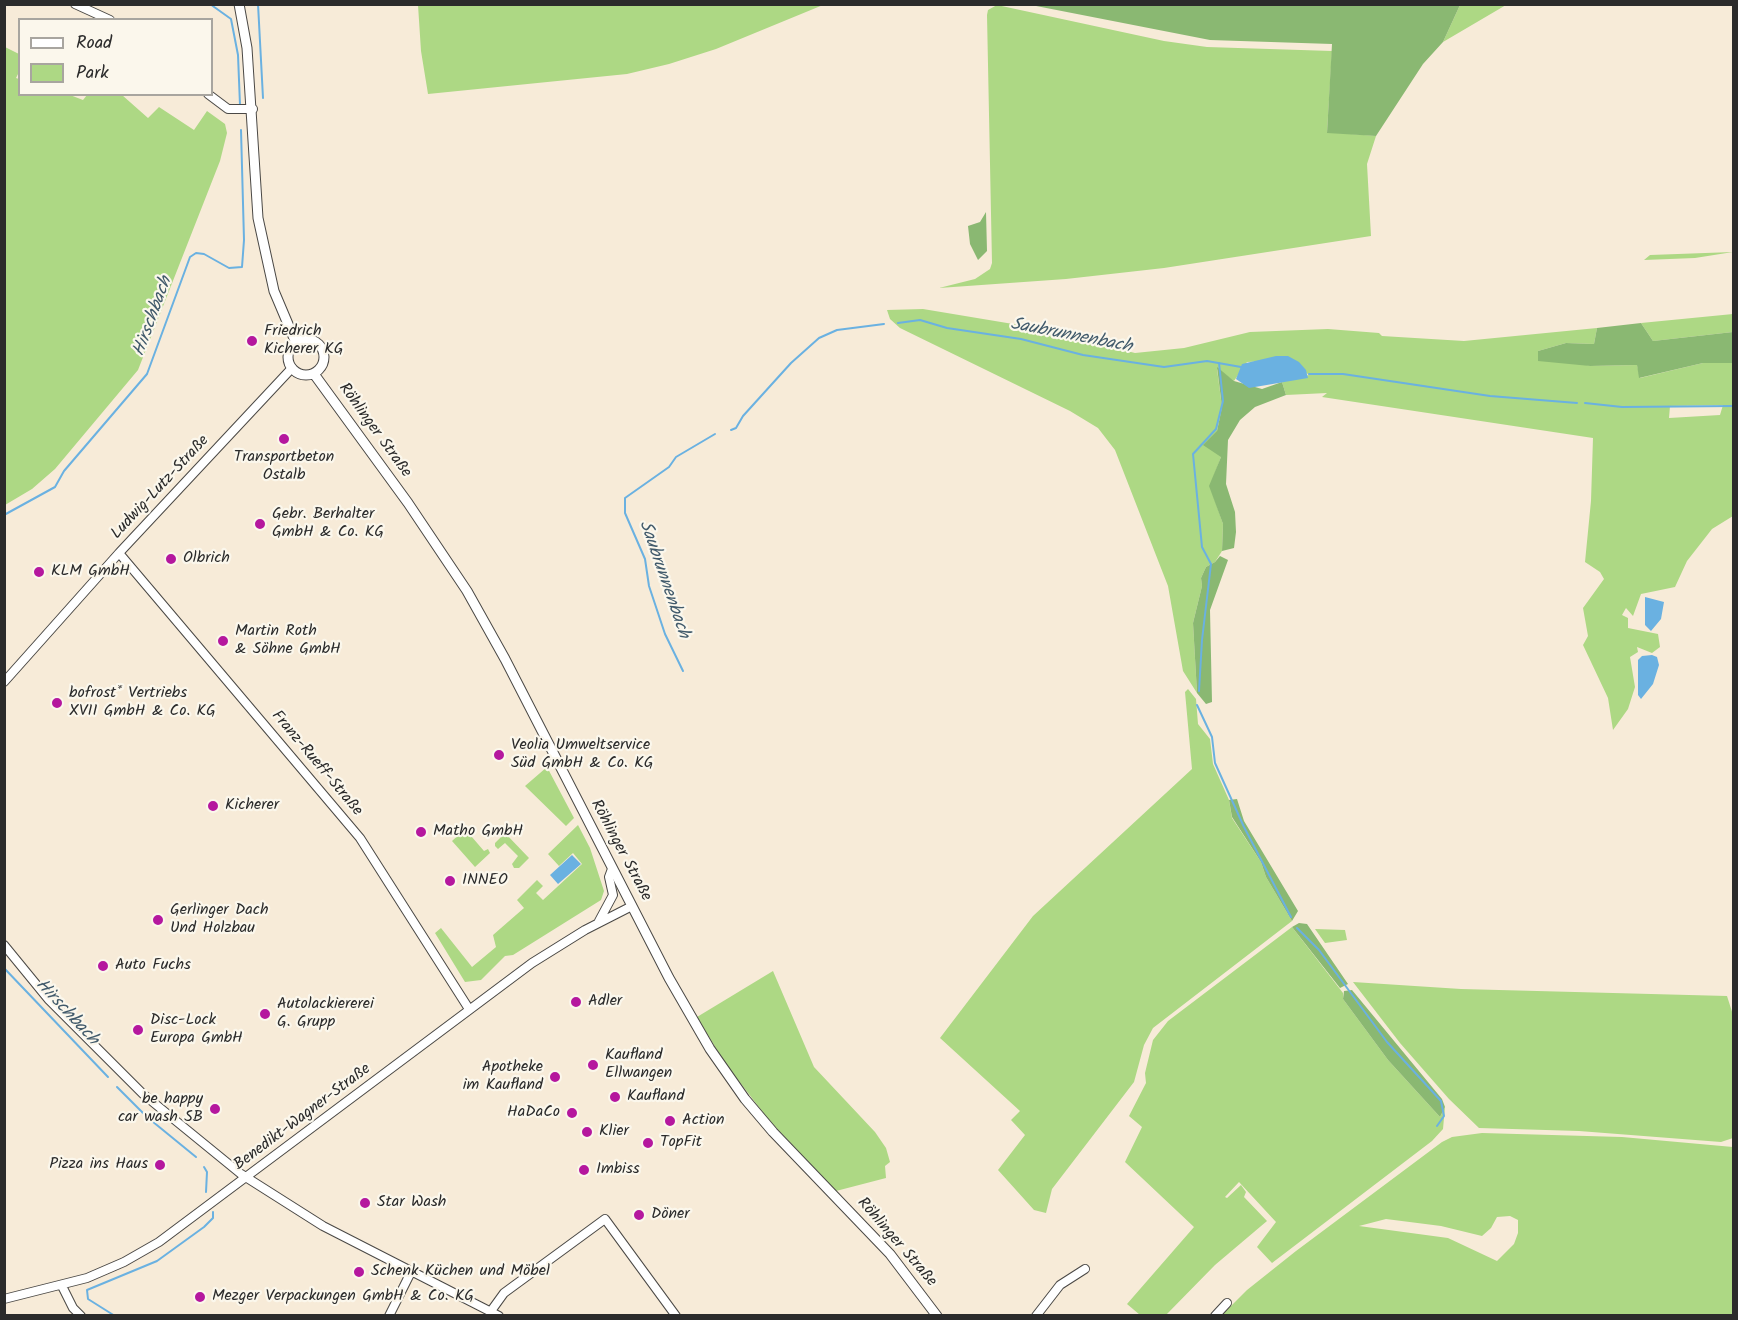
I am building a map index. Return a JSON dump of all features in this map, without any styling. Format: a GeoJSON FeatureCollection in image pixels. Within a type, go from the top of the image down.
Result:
{"type":"FeatureCollection","features":[{"type":"Feature","properties":{"kind":"street"},"geometry":{"type":"LineString","coordinates":[[75,4],[106,18]]}},
{"type":"Feature","properties":{"kind":"street"},"geometry":{"type":"LineString","coordinates":[[239,4],[247,48],[253,109],[258,218],[274,291],[296,343]]}},
{"type":"Feature","properties":{"kind":"street"},"geometry":{"type":"LineString","coordinates":[[211,96],[228,109],[253,109]]}},
{"type":"Feature","properties":{"kind":"street"},"geometry":{"type":"LineString","coordinates":[[311,340],[323,351],[323,362],[314,374],[302,375],[292,368],[288,357],[296,343],[311,340]]}},
{"type":"Feature","properties":{"kind":"street","name":"Ludwig-Lutz-Straße"},"geometry":{"type":"LineString","coordinates":[[4,682],[119,553],[292,368]]}},
{"type":"Feature","properties":{"kind":"street","name":"Röhlinger Straße"},"geometry":{"type":"LineString","coordinates":[[314,374],[415,513],[467,591],[506,659],[687,1011],[745,1099],[800,1162],[890,1254],[937,1316]]}},
{"type":"Feature","properties":{"kind":"street","name":"Franz-Rueff-Straße"},"geometry":{"type":"LineString","coordinates":[[119,553],[360,838],[469,1009]]}},
{"type":"Feature","properties":{"kind":"street"},"geometry":{"type":"LineString","coordinates":[[599,923],[611,903],[613,888],[609,877],[612,869]]}},
{"type":"Feature","properties":{"kind":"street","name":"Benedikt-Wagner-Straße"},"geometry":{"type":"LineString","coordinates":[[4,1299],[62,1286],[124,1262],[159,1242],[540,957],[632,906]]}},
{"type":"Feature","properties":{"kind":"street"},"geometry":{"type":"LineString","coordinates":[[4,945],[49,1000],[143,1094],[246,1177],[323,1226],[499,1316]]}},
{"type":"Feature","properties":{"kind":"street"},"geometry":{"type":"LineString","coordinates":[[490,1311],[504,1293],[605,1219],[676,1316]]}},
{"type":"Feature","properties":{"kind":"street"},"geometry":{"type":"LineString","coordinates":[[1036,1316],[1060,1285],[1085,1269]]}},
{"type":"Feature","properties":{"kind":"street"},"geometry":{"type":"LineString","coordinates":[[389,1316],[411,1272]]}},
{"type":"Feature","properties":{"kind":"street"},"geometry":{"type":"LineString","coordinates":[[62,1286],[73,1308],[81,1316]]}},
{"type":"Feature","properties":{"kind":"street"},"geometry":{"type":"LineString","coordinates":[[1215,1316],[1227,1303]]}},
{"type":"Feature","properties":{"kind":"green space"},"geometry":{"type":"Polygon","coordinates":[[[418,4],[823,5],[716,49],[627,74],[428,94],[421,51],[418,4]]]}},
{"type":"Feature","properties":{"kind":"green space"},"geometry":{"type":"Polygon","coordinates":[[[1460,4],[1506,5],[1443,42],[1460,4]]]}},
{"type":"Feature","properties":{"kind":"green space"},"geometry":{"type":"Polygon","coordinates":[[[1460,4],[1443,42],[1423,64],[1376,136],[1327,133],[1332,44],[1210,40],[1031,5],[1460,4]]]}},
{"type":"Feature","properties":{"kind":"green space"},"geometry":{"type":"Polygon","coordinates":[[[997,5],[1164,41],[1207,47],[1332,51],[1327,132],[1376,136],[1367,164],[1371,236],[1164,268],[1066,279],[939,288],[975,279],[990,269],[992,263],[987,15],[988,10],[997,5]]]}},
{"type":"Feature","properties":{"kind":"green space"},"geometry":{"type":"Polygon","coordinates":[[[5,47],[18,54],[16,78],[18,79],[18,96],[73,96],[83,100],[86,96],[123,96],[148,118],[159,107],[194,130],[207,111],[225,124],[227,133],[220,161],[138,370],[55,469],[32,489],[5,505],[5,47]]]}},
{"type":"Feature","properties":{"kind":"green space"},"geometry":{"type":"Polygon","coordinates":[[[986,212],[987,251],[978,260],[970,244],[968,226],[980,222],[986,212]]]}},
{"type":"Feature","properties":{"kind":"green space"},"geometry":{"type":"Polygon","coordinates":[[[1733,252],[1695,258],[1644,260],[1650,255],[1733,252]]]}},
{"type":"Feature","properties":{"kind":"green space"},"geometry":{"type":"Polygon","coordinates":[[[923,309],[1025,326],[1135,353],[1184,348],[1250,332],[1328,329],[1379,333],[1382,336],[1464,341],[1597,328],[1594,344],[1566,343],[1538,351],[1590,366],[1637,365],[1640,378],[1703,363],[1733,363],[1733,516],[1712,529],[1687,561],[1675,587],[1641,594],[1633,616],[1626,608],[1622,615],[1628,618],[1628,628],[1658,634],[1660,647],[1652,653],[1637,647],[1638,652],[1630,657],[1635,687],[1628,709],[1613,730],[1608,698],[1583,645],[1588,636],[1583,608],[1604,579],[1600,572],[1585,562],[1591,501],[1593,438],[1322,397],[1327,393],[1286,395],[1282,382],[1309,375],[1291,360],[1247,362],[1234,381],[1217,369],[1222,407],[1217,431],[1221,457],[1210,486],[1223,524],[1222,551],[1215,562],[1206,567],[1201,578],[1202,586],[1193,623],[1197,693],[1183,671],[1168,586],[1115,450],[1098,428],[1070,411],[900,328],[890,319],[887,310],[923,309]],[[1723,405],[1670,406],[1669,418],[1720,415],[1723,405]]]}},
{"type":"Feature","properties":{"kind":"green space"},"geometry":{"type":"Polygon","coordinates":[[[1733,314],[1733,332],[1653,341],[1641,323],[1733,314]]]}},
{"type":"Feature","properties":{"kind":"green space"},"geometry":{"type":"Polygon","coordinates":[[[1641,323],[1653,341],[1733,332],[1733,363],[1703,363],[1639,378],[1637,365],[1590,366],[1538,361],[1538,351],[1566,343],[1594,344],[1597,328],[1641,323]]]}},
{"type":"Feature","properties":{"kind":"green space"},"geometry":{"type":"Polygon","coordinates":[[[1217,367],[1234,381],[1262,389],[1282,382],[1286,395],[1255,407],[1240,420],[1228,440],[1226,484],[1235,512],[1236,532],[1234,548],[1222,551],[1223,524],[1209,486],[1221,457],[1203,445],[1217,431],[1222,407],[1217,367]]]}},
{"type":"Feature","properties":{"kind":"green space"},"geometry":{"type":"Polygon","coordinates":[[[1220,556],[1228,560],[1210,610],[1212,702],[1206,704],[1197,693],[1193,623],[1202,586],[1201,578],[1206,567],[1220,556]]]}},
{"type":"Feature","properties":{"kind":"green space"},"geometry":{"type":"Polygon","coordinates":[[[1188,689],[1196,699],[1198,724],[1210,739],[1213,764],[1229,800],[1232,818],[1261,862],[1266,877],[1292,921],[1153,1028],[1144,1045],[1134,1082],[1052,1189],[1046,1213],[1034,1210],[998,1170],[1025,1135],[1011,1120],[1020,1111],[940,1038],[1033,916],[1192,769],[1185,692],[1188,689]]]}},
{"type":"Feature","properties":{"kind":"green space"},"geometry":{"type":"Polygon","coordinates":[[[547,767],[574,818],[566,826],[525,786],[547,767]]]}},
{"type":"Feature","properties":{"kind":"green space"},"geometry":{"type":"Polygon","coordinates":[[[1237,799],[1244,821],[1298,911],[1292,921],[1266,877],[1261,862],[1232,817],[1229,800],[1237,799]]]}},
{"type":"Feature","properties":{"kind":"green space"},"geometry":{"type":"Polygon","coordinates":[[[578,825],[590,848],[604,891],[601,900],[513,955],[505,956],[481,980],[465,982],[435,933],[441,928],[472,967],[496,947],[493,935],[524,908],[517,900],[537,880],[543,886],[536,893],[543,900],[582,864],[573,853],[559,866],[548,854],[578,825]]]}},
{"type":"Feature","properties":{"kind":"green space"},"geometry":{"type":"Polygon","coordinates":[[[465,829],[484,851],[488,849],[490,853],[475,867],[452,841],[465,829]]]}},
{"type":"Feature","properties":{"kind":"green space"},"geometry":{"type":"Polygon","coordinates":[[[505,833],[529,858],[519,868],[514,868],[512,864],[518,856],[505,843],[498,849],[495,846],[495,843],[505,833]]]}},
{"type":"Feature","properties":{"kind":"green space"},"geometry":{"type":"Polygon","coordinates":[[[1299,923],[1307,924],[1348,984],[1340,988],[1292,927],[1299,923]]]}},
{"type":"Feature","properties":{"kind":"green space"},"geometry":{"type":"Polygon","coordinates":[[[1292,927],[1343,993],[1343,999],[1388,1060],[1440,1117],[1445,1107],[1443,1129],[1432,1141],[1272,1263],[1257,1247],[1276,1222],[1239,1182],[1225,1197],[1227,1198],[1241,1185],[1246,1192],[1244,1197],[1267,1221],[1215,1265],[1166,1315],[1140,1315],[1127,1304],[1194,1227],[1125,1162],[1142,1127],[1129,1116],[1146,1083],[1145,1073],[1153,1040],[1168,1021],[1292,927]]]}},
{"type":"Feature","properties":{"kind":"green space"},"geometry":{"type":"Polygon","coordinates":[[[1315,929],[1345,930],[1347,940],[1325,943],[1315,929]]]}},
{"type":"Feature","properties":{"kind":"green space"},"geometry":{"type":"Polygon","coordinates":[[[773,971],[814,1067],[875,1132],[886,1148],[890,1162],[885,1166],[886,1178],[836,1191],[768,1119],[725,1063],[697,1017],[773,971]]]}},
{"type":"Feature","properties":{"kind":"green space"},"geometry":{"type":"Polygon","coordinates":[[[1353,982],[1461,989],[1727,996],[1734,1018],[1733,1138],[1721,1142],[1579,1131],[1479,1128],[1449,1099],[1400,1043],[1353,982]]]}},
{"type":"Feature","properties":{"kind":"green space"},"geometry":{"type":"Polygon","coordinates":[[[1352,990],[1442,1099],[1445,1107],[1440,1117],[1388,1060],[1343,999],[1344,991],[1352,990]]]}},
{"type":"Feature","properties":{"kind":"green space"},"geometry":{"type":"Polygon","coordinates":[[[1482,1133],[1622,1137],[1733,1147],[1733,1315],[1221,1316],[1247,1290],[1296,1251],[1442,1142],[1452,1137],[1482,1133]],[[1510,1216],[1497,1217],[1491,1228],[1482,1236],[1441,1226],[1386,1219],[1359,1226],[1448,1238],[1497,1261],[1514,1244],[1518,1233],[1518,1220],[1510,1216]]]}},
{"type":"Feature","properties":{"kind":"water"},"geometry":{"type":"Polygon","coordinates":[[[1276,356],[1288,356],[1299,362],[1306,370],[1308,378],[1249,388],[1236,379],[1242,364],[1276,356]]]}},
{"type":"Feature","properties":{"kind":"water"},"geometry":{"type":"Polygon","coordinates":[[[1645,597],[1664,602],[1661,619],[1651,631],[1645,625],[1645,597]]]}},
{"type":"Feature","properties":{"kind":"water"},"geometry":{"type":"Polygon","coordinates":[[[1642,656],[1657,657],[1659,665],[1653,684],[1641,699],[1638,695],[1638,660],[1642,656]]]}},
{"type":"Feature","properties":{"kind":"water"},"geometry":{"type":"Polygon","coordinates":[[[572,855],[581,864],[558,884],[550,875],[572,855]]]}},
{"type":"Feature","properties":{"kind":"waterway","name":"Hirschbach"},"geometry":{"type":"LineString","coordinates":[[210,4],[231,19],[238,55],[240,105]]}},
{"type":"Feature","properties":{"kind":"waterway"},"geometry":{"type":"LineString","coordinates":[[258,4],[263,98]]}},
{"type":"Feature","properties":{"kind":"waterway","name":"Hirschbach"},"geometry":{"type":"LineString","coordinates":[[4,515],[55,487],[64,471],[147,374],[190,257],[196,253],[204,254],[229,268],[242,267],[244,240],[241,130]]}},
{"type":"Feature","properties":{"kind":"waterway","name":"Saubrunnenbach"},"geometry":{"type":"LineString","coordinates":[[898,323],[920,320],[947,328],[1021,339],[1083,355],[1164,367],[1207,361],[1241,367]]}},
{"type":"Feature","properties":{"kind":"waterway","name":"Saubrunnenbach"},"geometry":{"type":"LineString","coordinates":[[731,430],[736,428],[743,416],[791,363],[819,338],[837,330],[884,324]]}},
{"type":"Feature","properties":{"kind":"waterway"},"geometry":{"type":"LineString","coordinates":[[1199,691],[1202,640],[1211,564],[1202,547],[1193,454],[1216,429],[1223,401],[1219,363]]}},
{"type":"Feature","properties":{"kind":"waterway","name":"Saubrunnenbach"},"geometry":{"type":"LineString","coordinates":[[1309,374],[1343,374],[1490,396],[1577,403]]}},
{"type":"Feature","properties":{"kind":"waterway","name":"Saubrunnenbach"},"geometry":{"type":"LineString","coordinates":[[1585,403],[1622,407],[1734,406]]}},
{"type":"Feature","properties":{"kind":"waterway","name":"Saubrunnenbach"},"geometry":{"type":"LineString","coordinates":[[683,671],[665,634],[649,586],[645,559],[625,513],[625,498],[669,467],[676,457],[715,434]]}},
{"type":"Feature","properties":{"kind":"waterway"},"geometry":{"type":"LineString","coordinates":[[1197,705],[1212,737],[1215,763],[1244,827],[1291,917]]}},
{"type":"Feature","properties":{"kind":"waterway"},"geometry":{"type":"LineString","coordinates":[[1297,928],[1319,950],[1387,1042],[1441,1101],[1444,1116],[1437,1126]]}},
{"type":"Feature","properties":{"kind":"waterway","name":"Hirschbach"},"geometry":{"type":"LineString","coordinates":[[4,968],[108,1077]]}},
{"type":"Feature","properties":{"kind":"waterway","name":"Hirschbach"},"geometry":{"type":"LineString","coordinates":[[117,1087],[147,1117],[196,1157]]}},
{"type":"Feature","properties":{"kind":"waterway","name":"Hirschbach"},"geometry":{"type":"LineString","coordinates":[[204,1167],[207,1172],[206,1192]]}},
{"type":"Feature","properties":{"kind":"waterway","name":"Hirschbach"},"geometry":{"type":"LineString","coordinates":[[115,1316],[88,1299],[87,1290],[157,1261],[204,1227],[213,1218],[213,1212]]}},
{"type":"Feature","properties":{"kind":"place","name":"Friedrich Kicherer KG"},"geometry":{"type":"Point","coordinates":[252,341]}},
{"type":"Feature","properties":{"kind":"place","name":"Transportbeton Ostalb"},"geometry":{"type":"Point","coordinates":[284,439]}},
{"type":"Feature","properties":{"kind":"place","name":"Gebr. Berhalter GmbH & Co. KG"},"geometry":{"type":"Point","coordinates":[260,524]}},
{"type":"Feature","properties":{"kind":"place","name":"Olbrich"},"geometry":{"type":"Point","coordinates":[171,559]}},
{"type":"Feature","properties":{"kind":"place","name":"KLM GmbH"},"geometry":{"type":"Point","coordinates":[39,572]}},
{"type":"Feature","properties":{"kind":"place","name":"Martin Roth & Söhne GmbH"},"geometry":{"type":"Point","coordinates":[223,641]}},
{"type":"Feature","properties":{"kind":"place","name":"bofrost* Vertriebs XVII GmbH & Co. KG"},"geometry":{"type":"Point","coordinates":[57,703]}},
{"type":"Feature","properties":{"kind":"place","name":"Veolia Umweltservice Süd GmbH & Co. KG"},"geometry":{"type":"Point","coordinates":[499,755]}},
{"type":"Feature","properties":{"kind":"place","name":"Kicherer"},"geometry":{"type":"Point","coordinates":[213,806]}},
{"type":"Feature","properties":{"kind":"place","name":"Matho GmbH"},"geometry":{"type":"Point","coordinates":[421,832]}},
{"type":"Feature","properties":{"kind":"place","name":"INNEO"},"geometry":{"type":"Point","coordinates":[450,881]}},
{"type":"Feature","properties":{"kind":"place","name":"Gerlinger Dach Und Holzbau"},"geometry":{"type":"Point","coordinates":[158,920]}},
{"type":"Feature","properties":{"kind":"place","name":"Auto Fuchs"},"geometry":{"type":"Point","coordinates":[103,966]}},
{"type":"Feature","properties":{"kind":"place","name":"Adler"},"geometry":{"type":"Point","coordinates":[576,1002]}},
{"type":"Feature","properties":{"kind":"place","name":"Autolackiererei G. Grupp"},"geometry":{"type":"Point","coordinates":[265,1014]}},
{"type":"Feature","properties":{"kind":"place","name":"Disc-Lock Europa GmbH"},"geometry":{"type":"Point","coordinates":[138,1030]}},
{"type":"Feature","properties":{"kind":"place","name":"Kaufland Ellwangen"},"geometry":{"type":"Point","coordinates":[593,1065]}},
{"type":"Feature","properties":{"kind":"place","name":"Apotheke im Kaufland"},"geometry":{"type":"Point","coordinates":[555,1077]}},
{"type":"Feature","properties":{"kind":"place","name":"Kaufland"},"geometry":{"type":"Point","coordinates":[615,1097]}},
{"type":"Feature","properties":{"kind":"place","name":"be happy car wash SB"},"geometry":{"type":"Point","coordinates":[215,1109]}},
{"type":"Feature","properties":{"kind":"place","name":"HaDaCo"},"geometry":{"type":"Point","coordinates":[572,1113]}},
{"type":"Feature","properties":{"kind":"place","name":"Action"},"geometry":{"type":"Point","coordinates":[670,1121]}},
{"type":"Feature","properties":{"kind":"place","name":"Klier"},"geometry":{"type":"Point","coordinates":[587,1132]}},
{"type":"Feature","properties":{"kind":"place","name":"TopFit"},"geometry":{"type":"Point","coordinates":[648,1143]}},
{"type":"Feature","properties":{"kind":"place","name":"Pizza ins Haus"},"geometry":{"type":"Point","coordinates":[160,1165]}},
{"type":"Feature","properties":{"kind":"place","name":"Imbiss"},"geometry":{"type":"Point","coordinates":[584,1170]}},
{"type":"Feature","properties":{"kind":"place","name":"Star Wash"},"geometry":{"type":"Point","coordinates":[365,1203]}},
{"type":"Feature","properties":{"kind":"place","name":"Döner"},"geometry":{"type":"Point","coordinates":[639,1215]}},
{"type":"Feature","properties":{"kind":"place","name":"Schenk Küchen und Möbel"},"geometry":{"type":"Point","coordinates":[359,1272]}},
{"type":"Feature","properties":{"kind":"place","name":"Mezger Verpackungen GmbH & Co. KG"},"geometry":{"type":"Point","coordinates":[200,1297]}}]}
